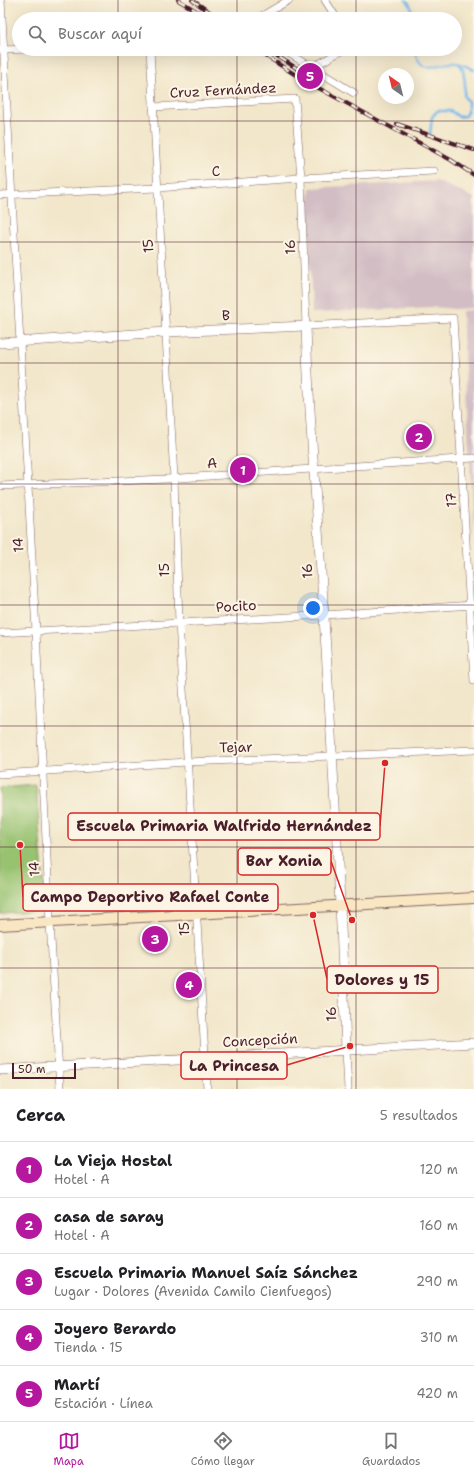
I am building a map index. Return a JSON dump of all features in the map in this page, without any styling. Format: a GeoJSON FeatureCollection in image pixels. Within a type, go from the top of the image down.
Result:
{"type":"FeatureCollection","features":[{"type":"Feature","properties":{"kind":"main road"},"geometry":{"type":"LineString","coordinates":[[0,925],[474,898]]}},
{"type":"Feature","properties":{"kind":"street","name":"14"},"geometry":{"type":"LineString","coordinates":[[1,0],[1,50],[20,342],[60,1089]]}},
{"type":"Feature","properties":{"kind":"street"},"geometry":{"type":"LineString","coordinates":[[269,12],[289,0]]}},
{"type":"Feature","properties":{"kind":"street"},"geometry":{"type":"LineString","coordinates":[[325,0],[333,12]]}},
{"type":"Feature","properties":{"kind":"street"},"geometry":{"type":"LineString","coordinates":[[1,50],[12,50]]}},
{"type":"Feature","properties":{"kind":"street","name":"15"},"geometry":{"type":"LineString","coordinates":[[150,56],[174,478],[179,622],[206,1089]]}},
{"type":"Feature","properties":{"kind":"street"},"geometry":{"type":"LineString","coordinates":[[293,56],[354,94]]}},
{"type":"Feature","properties":{"kind":"street"},"geometry":{"type":"LineString","coordinates":[[312,68],[332,56]]}},
{"type":"Feature","properties":{"kind":"street","name":"Cruz Fernández"},"geometry":{"type":"LineString","coordinates":[[153,107],[295,99]]}},
{"type":"Feature","properties":{"kind":"street","name":"16"},"geometry":{"type":"LineString","coordinates":[[295,99],[301,178],[306,326],[314,469],[341,906],[348,1089]]}},
{"type":"Feature","properties":{"kind":"street","name":"C"},"geometry":{"type":"LineString","coordinates":[[0,195],[157,188],[434,171]]}},
{"type":"Feature","properties":{"kind":"street","name":"B"},"geometry":{"type":"LineString","coordinates":[[0,343],[166,332],[454,318]]}},
{"type":"Feature","properties":{"kind":"street","name":"17"},"geometry":{"type":"LineString","coordinates":[[454,318],[472,605],[474,681]]}},
{"type":"Feature","properties":{"kind":"street","name":"A"},"geometry":{"type":"LineString","coordinates":[[0,486],[174,478],[474,458]]}},
{"type":"Feature","properties":{"kind":"street","name":"Pocito"},"geometry":{"type":"LineString","coordinates":[[0,633],[324,615],[472,605]]}},
{"type":"Feature","properties":{"kind":"street","name":"Tejar"},"geometry":{"type":"LineString","coordinates":[[0,774],[188,762],[474,750]]}},
{"type":"Feature","properties":{"kind":"street","name":"Concepción"},"geometry":{"type":"LineString","coordinates":[[0,1070],[205,1057],[474,1043]]}},
{"type":"Feature","properties":{"kind":"shaded area"},"geometry":{"type":"Polygon","coordinates":[[[437,181],[474,198],[474,308],[454,309],[433,307],[312,313],[308,212],[310,188],[437,181]]]}},
{"type":"Feature","properties":{"kind":"shaded area"},"geometry":{"type":"Polygon","coordinates":[[[474,310],[474,546],[462,311],[474,310]]]}},
{"type":"Feature","properties":{"kind":"green space"},"geometry":{"type":"Polygon","coordinates":[[[36,785],[45,902],[36,911],[0,913],[0,788],[36,785]]]}},
{"type":"Feature","properties":{"kind":"waterway"},"geometry":{"type":"LineString","coordinates":[[406,0],[411,6],[412,12]]}},
{"type":"Feature","properties":{"kind":"waterway"},"geometry":{"type":"LineString","coordinates":[[417,56],[426,67],[457,63],[474,70]]}},
{"type":"Feature","properties":{"kind":"waterway"},"geometry":{"type":"LineString","coordinates":[[430,135],[432,117],[437,111],[451,111],[459,117],[465,116],[468,109],[468,102],[464,96],[465,83],[463,70],[459,63]]}},
{"type":"Feature","properties":{"kind":"railway"},"geometry":{"type":"LineString","coordinates":[[178,0],[198,12]]}},
{"type":"Feature","properties":{"kind":"railway"},"geometry":{"type":"LineString","coordinates":[[192,0],[210,12]]}},
{"type":"Feature","properties":{"kind":"railway"},"geometry":{"type":"LineString","coordinates":[[266,56],[302,79],[451,160],[474,175]]}},
{"type":"Feature","properties":{"kind":"railway"},"geometry":{"type":"LineString","coordinates":[[277,56],[317,81]]}},
{"type":"Feature","properties":{"kind":"railway"},"geometry":{"type":"LineString","coordinates":[[397,124],[474,150]]}},
{"type":"Feature","properties":{"kind":"place","name":"Martí"},"geometry":{"type":"Point","coordinates":[310,76]}},
{"type":"Feature","properties":{"kind":"place","name":"casa de saray"},"geometry":{"type":"Point","coordinates":[419,437]}},
{"type":"Feature","properties":{"kind":"place","name":"La Vieja Hostal"},"geometry":{"type":"Point","coordinates":[243,470]}},
{"type":"Feature","properties":{"kind":"place","name":"Escuela Primaria Walfrido Hernández"},"geometry":{"type":"Point","coordinates":[385,763]}},
{"type":"Feature","properties":{"kind":"place","name":"Campo Deportivo Rafael Conte"},"geometry":{"type":"Point","coordinates":[20,845]}},
{"type":"Feature","properties":{"kind":"place","name":"Dolores y 15"},"geometry":{"type":"Point","coordinates":[313,915]}},
{"type":"Feature","properties":{"kind":"place","name":"Bar Xonia"},"geometry":{"type":"Point","coordinates":[352,920]}},
{"type":"Feature","properties":{"kind":"place","name":"Escuela Primaria Manuel Saíz Sánchez"},"geometry":{"type":"Point","coordinates":[155,939]}},
{"type":"Feature","properties":{"kind":"place","name":"Joyero Berardo"},"geometry":{"type":"Point","coordinates":[189,985]}},
{"type":"Feature","properties":{"kind":"place","name":"La Princesa"},"geometry":{"type":"Point","coordinates":[350,1046]}}]}
